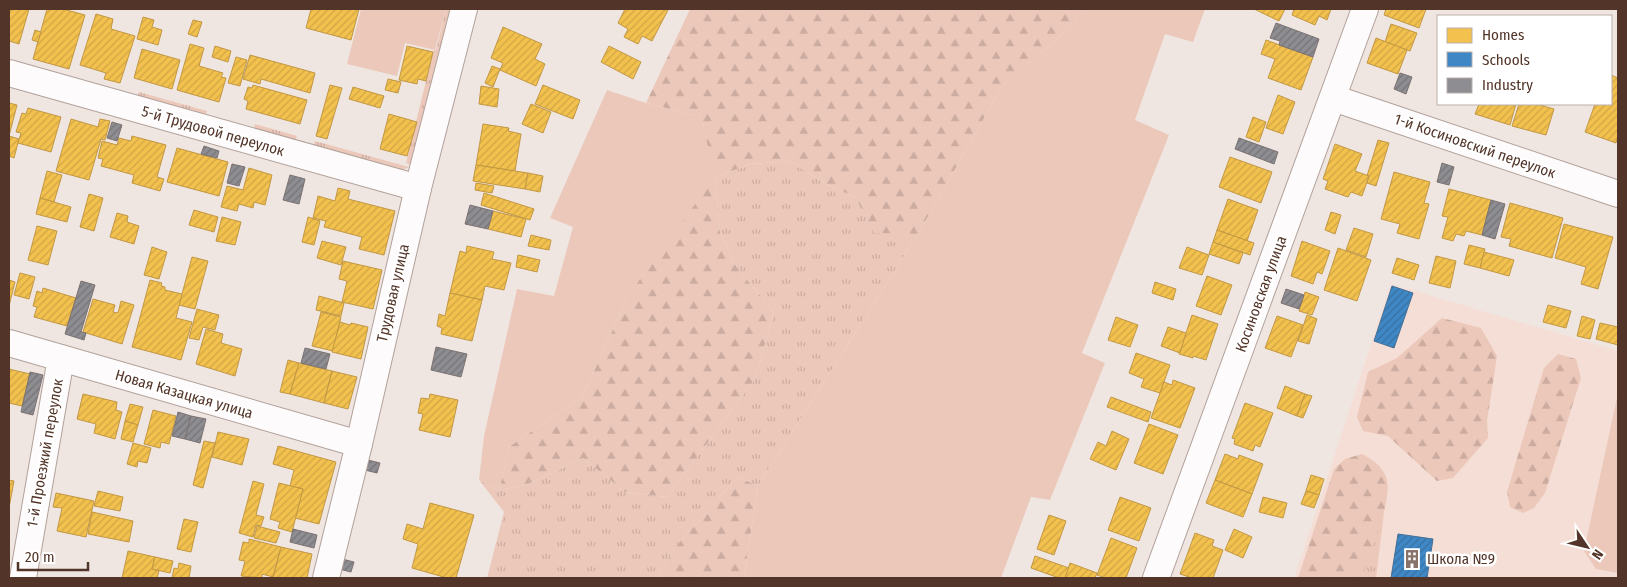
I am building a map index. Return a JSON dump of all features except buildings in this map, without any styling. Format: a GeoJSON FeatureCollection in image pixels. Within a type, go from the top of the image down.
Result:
{"type":"FeatureCollection","features":[{"type":"Feature","properties":{"kind":"street","name":"Трудовая улица"},"geometry":{"type":"LineString","coordinates":[[326,578],[418,188],[464,9]]}},
{"type":"Feature","properties":{"kind":"street","name":"Косиновская улица"},"geometry":{"type":"LineString","coordinates":[[1156,578],[1365,9]]}},
{"type":"Feature","properties":{"kind":"street","name":"5-й Трудовой переулок"},"geometry":{"type":"LineString","coordinates":[[9,73],[418,188]]}},
{"type":"Feature","properties":{"kind":"street","name":"1-й Косиновский переулок"},"geometry":{"type":"LineString","coordinates":[[1333,98],[1618,194]]}},
{"type":"Feature","properties":{"kind":"street","name":"Новая Казацкая улица"},"geometry":{"type":"LineString","coordinates":[[9,343],[359,444]]}},
{"type":"Feature","properties":{"kind":"street","name":"1-й Проезжий переулок"},"geometry":{"type":"LineString","coordinates":[[23,578],[61,358]]}},
{"type":"Feature","properties":{"kind":"shaded area"},"geometry":{"type":"Polygon","coordinates":[[[1391,284],[1618,351],[1618,578],[1294,578],[1391,284]]]}},
{"type":"Feature","properties":{"kind":"green space"},"geometry":{"type":"Polygon","coordinates":[[[361,9],[446,9],[435,50],[405,43],[397,76],[347,64],[361,9]]]}},
{"type":"Feature","properties":{"kind":"green space"},"geometry":{"type":"Polygon","coordinates":[[[446,9],[457,9],[413,166],[406,163],[433,52],[436,50],[446,9]]]}},
{"type":"Feature","properties":{"kind":"green space"},"geometry":{"type":"Polygon","coordinates":[[[690,9],[1082,9],[1074,24],[1002,87],[918,234],[874,233],[855,197],[827,185],[790,161],[751,164],[715,177],[720,233],[737,268],[774,312],[755,379],[667,497],[625,492],[583,458],[526,485],[499,490],[510,446],[582,397],[629,294],[714,177],[701,117],[646,103],[690,9]]]}},
{"type":"Feature","properties":{"kind":"green space"},"geometry":{"type":"Polygon","coordinates":[[[1082,9],[1205,9],[1193,42],[1165,34],[1135,120],[1169,135],[1082,353],[1105,363],[1050,500],[1031,497],[1001,578],[744,578],[758,486],[918,234],[1002,87],[1074,24],[1082,9]]]}},
{"type":"Feature","properties":{"kind":"green space"},"geometry":{"type":"Polygon","coordinates":[[[607,90],[646,103],[701,117],[715,177],[629,294],[582,397],[510,446],[499,490],[479,480],[484,436],[517,289],[554,296],[573,227],[550,218],[607,90]]]}},
{"type":"Feature","properties":{"kind":"green space"},"geometry":{"type":"Polygon","coordinates":[[[139,92],[207,111],[205,119],[136,100],[139,92]]]}},
{"type":"Feature","properties":{"kind":"green space"},"geometry":{"type":"Polygon","coordinates":[[[255,124],[297,136],[294,144],[253,133],[255,124]]]}},
{"type":"Feature","properties":{"kind":"green space"},"geometry":{"type":"Polygon","coordinates":[[[315,141],[409,167],[396,173],[312,150],[315,141]]]}},
{"type":"Feature","properties":{"kind":"green space"},"geometry":{"type":"Polygon","coordinates":[[[790,161],[827,185],[855,197],[874,232],[918,234],[758,486],[738,477],[677,545],[657,578],[487,578],[504,512],[479,480],[499,490],[526,485],[583,458],[625,492],[667,497],[755,379],[774,312],[737,268],[720,233],[715,177],[751,164],[790,161]]]}},
{"type":"Feature","properties":{"kind":"green space"},"geometry":{"type":"Polygon","coordinates":[[[1442,318],[1481,328],[1497,356],[1487,421],[1488,438],[1453,478],[1437,481],[1388,436],[1363,431],[1357,417],[1368,372],[1397,358],[1442,318]]]}},
{"type":"Feature","properties":{"kind":"green space"},"geometry":{"type":"Polygon","coordinates":[[[1558,354],[1576,359],[1581,378],[1545,493],[1534,508],[1523,513],[1510,507],[1507,492],[1544,368],[1558,354]]]}},
{"type":"Feature","properties":{"kind":"green space"},"geometry":{"type":"Polygon","coordinates":[[[1618,393],[1618,573],[1596,569],[1584,551],[1618,393]]]}},
{"type":"Feature","properties":{"kind":"green space"},"geometry":{"type":"Polygon","coordinates":[[[1362,454],[1382,469],[1388,487],[1380,528],[1362,578],[1298,578],[1334,469],[1345,459],[1362,454]]]}},
{"type":"Feature","properties":{"kind":"green space"},"geometry":{"type":"Polygon","coordinates":[[[738,477],[758,486],[744,578],[657,578],[677,545],[738,477]]]}},
{"type":"Feature","properties":{"kind":"green space"},"geometry":{"type":"Polygon","coordinates":[[[1384,513],[1376,578],[1362,578],[1384,513]]]}},
{"type":"Feature","properties":{"kind":"place","name":"Школа №9"},"geometry":{"type":"Point","coordinates":[1412,559]}}]}
